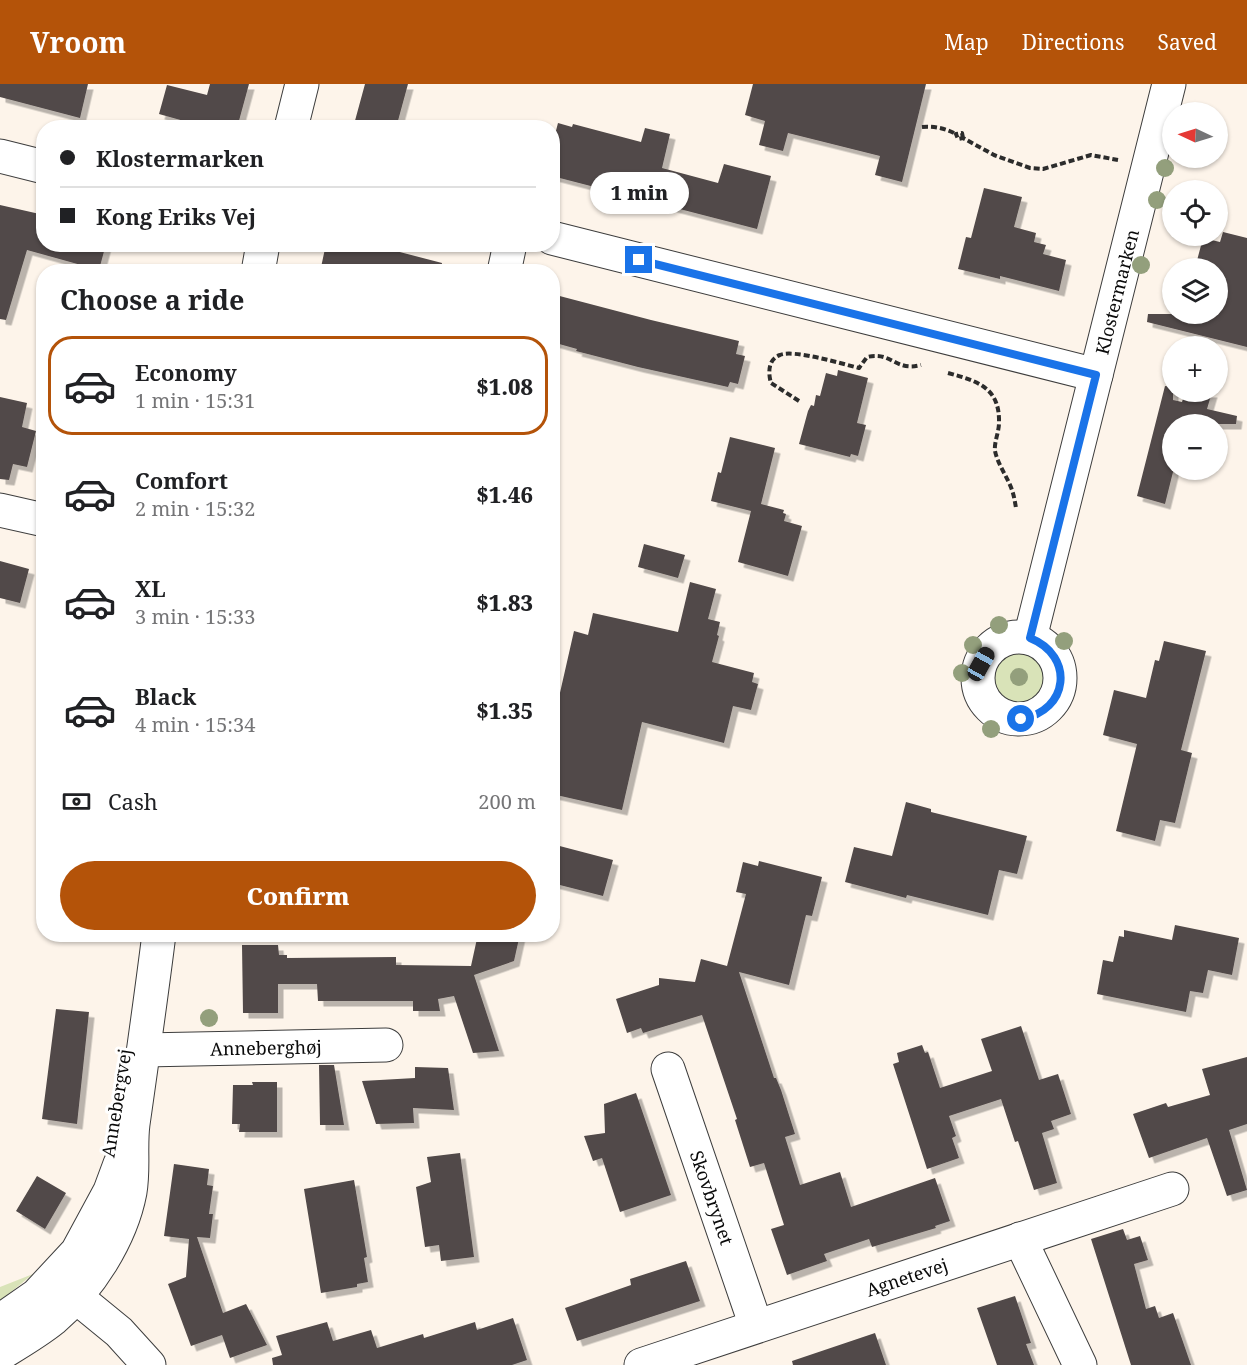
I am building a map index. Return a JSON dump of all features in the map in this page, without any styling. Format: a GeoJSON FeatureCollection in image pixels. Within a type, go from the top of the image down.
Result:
{"type":"FeatureCollection","features":[{"type":"Feature","properties":{"kind":"street"},"geometry":{"type":"LineString","coordinates":[[293,120],[302,84]]}},
{"type":"Feature","properties":{"kind":"street","name":"Klostermarken"},"geometry":{"type":"LineString","coordinates":[[1030,638],[1169,84]]}},
{"type":"Feature","properties":{"kind":"street"},"geometry":{"type":"LineString","coordinates":[[0,156],[36,165]]}},
{"type":"Feature","properties":{"kind":"street"},"geometry":{"type":"LineString","coordinates":[[560,240],[1096,375]]}},
{"type":"Feature","properties":{"kind":"street"},"geometry":{"type":"LineString","coordinates":[[0,510],[36,518]]}},
{"type":"Feature","properties":{"kind":"street","name":"Annebergvej"},"geometry":{"type":"LineString","coordinates":[[0,1354],[53,1319],[75,1296],[100,1264],[120,1226],[133,1176],[132,1135],[158,942]]}},
{"type":"Feature","properties":{"kind":"street","name":"Anneberghøj"},"geometry":{"type":"LineString","coordinates":[[144,1050],[386,1046]]}},
{"type":"Feature","properties":{"kind":"street","name":"Skovbrynet"},"geometry":{"type":"LineString","coordinates":[[668,1069],[756,1326]]}},
{"type":"Feature","properties":{"kind":"street","name":"Annebergvej"},"geometry":{"type":"LineString","coordinates":[[0,1321],[37,1296],[78,1252],[110,1191],[132,1135]]}},
{"type":"Feature","properties":{"kind":"street","name":"Agnetevej"},"geometry":{"type":"LineString","coordinates":[[641,1365],[1172,1189]]}},
{"type":"Feature","properties":{"kind":"street"},"geometry":{"type":"LineString","coordinates":[[1020,1239],[1080,1365]]}},
{"type":"Feature","properties":{"kind":"street"},"geometry":{"type":"LineString","coordinates":[[75,1296],[119,1332],[148,1365]]}},
{"type":"Feature","properties":{"kind":"path"},"geometry":{"type":"LineString","coordinates":[[922,127],[933,126],[956,134],[962,133],[963,138],[1012,163],[1030,168],[1043,169],[1090,155],[1148,168]]}},
{"type":"Feature","properties":{"kind":"path"},"geometry":{"type":"LineString","coordinates":[[800,401],[771,383],[768,373],[772,360],[780,354],[821,359],[859,368],[867,357],[874,355],[887,357],[910,368],[920,364],[931,368]]}},
{"type":"Feature","properties":{"kind":"path"},"geometry":{"type":"LineString","coordinates":[[941,370],[972,380],[987,388],[997,401],[999,423],[995,448],[1016,508]]}},
{"type":"Feature","properties":{"kind":"green space"},"geometry":{"type":"Polygon","coordinates":[[[1020,652],[1030,654],[1038,660],[1044,668],[1046,678],[1044,688],[1038,696],[1030,702],[1020,704],[1010,702],[1002,696],[996,688],[994,678],[996,668],[1002,660],[1010,654],[1020,652]]]}},
{"type":"Feature","properties":{"kind":"green space"},"geometry":{"type":"Polygon","coordinates":[[[33,1274],[0,1301],[0,1287],[33,1274]]]}},
{"type":"Feature","properties":{"kind":"building"},"geometry":{"type":"Polygon","coordinates":[[[0,84],[88,84],[80,118],[0,97],[0,84]]]}},
{"type":"Feature","properties":{"kind":"building"},"geometry":{"type":"Polygon","coordinates":[[[210,84],[249,84],[239,120],[180,120],[159,114],[167,85],[207,95],[210,84]]]}},
{"type":"Feature","properties":{"kind":"building"},"geometry":{"type":"Polygon","coordinates":[[[365,84],[408,84],[398,120],[355,120],[365,84]]]}},
{"type":"Feature","properties":{"kind":"building"},"geometry":{"type":"Polygon","coordinates":[[[753,84],[926,84],[902,182],[875,175],[880,156],[788,133],[783,151],[759,145],[765,121],[745,115],[753,84]]]}},
{"type":"Feature","properties":{"kind":"building"},"geometry":{"type":"Polygon","coordinates":[[[560,124],[572,127],[573,124],[641,142],[645,128],[670,134],[662,168],[718,183],[724,164],[771,176],[757,229],[560,178],[560,124]]]}},
{"type":"Feature","properties":{"kind":"building"},"geometry":{"type":"Polygon","coordinates":[[[984,188],[1022,197],[1014,227],[1036,233],[1034,242],[1046,245],[1043,254],[1066,260],[1059,291],[1000,276],[1000,279],[958,269],[966,237],[971,238],[984,188]]]}},
{"type":"Feature","properties":{"kind":"building"},"geometry":{"type":"Polygon","coordinates":[[[0,205],[36,213],[36,252],[104,252],[101,264],[77,264],[27,250],[6,320],[0,319],[0,205]]]}},
{"type":"Feature","properties":{"kind":"building"},"geometry":{"type":"Polygon","coordinates":[[[1228,233],[1247,238],[1247,347],[1228,342],[1228,336],[1203,336],[1147,322],[1148,314],[1162,314],[1162,324],[1228,324],[1228,258],[1198,258],[1201,246],[1228,246],[1228,233]]]}},
{"type":"Feature","properties":{"kind":"building"},"geometry":{"type":"Polygon","coordinates":[[[324,252],[400,252],[442,263],[442,264],[322,264],[324,252]]]}},
{"type":"Feature","properties":{"kind":"building"},"geometry":{"type":"Polygon","coordinates":[[[560,296],[739,341],[736,354],[745,356],[738,384],[730,382],[728,387],[638,367],[576,351],[577,349],[560,344],[560,296]]]}},
{"type":"Feature","properties":{"kind":"building"},"geometry":{"type":"Polygon","coordinates":[[[838,370],[868,378],[857,423],[866,425],[858,456],[851,454],[850,457],[799,444],[808,411],[811,405],[814,406],[816,395],[820,396],[826,373],[837,376],[838,370]]]}},
{"type":"Feature","properties":{"kind":"building"},"geometry":{"type":"Polygon","coordinates":[[[0,397],[27,403],[22,427],[36,431],[27,467],[13,464],[9,480],[0,479],[0,397]]]}},
{"type":"Feature","properties":{"kind":"building"},"geometry":{"type":"Polygon","coordinates":[[[1162,398],[1162,402],[1209,402],[1207,409],[1237,416],[1236,424],[1228,424],[1228,414],[1162,414],[1162,480],[1171,480],[1165,504],[1137,496],[1162,398]]]}},
{"type":"Feature","properties":{"kind":"building"},"geometry":{"type":"Polygon","coordinates":[[[730,437],[775,448],[761,504],[784,510],[783,513],[786,514],[784,521],[802,526],[788,576],[738,562],[751,511],[711,501],[730,437]]]}},
{"type":"Feature","properties":{"kind":"building"},"geometry":{"type":"Polygon","coordinates":[[[644,544],[685,555],[678,578],[638,567],[644,544]]]}},
{"type":"Feature","properties":{"kind":"building"},"geometry":{"type":"Polygon","coordinates":[[[0,561],[29,569],[20,603],[0,598],[0,561]]]}},
{"type":"Feature","properties":{"kind":"building"},"geometry":{"type":"Polygon","coordinates":[[[690,582],[716,589],[708,619],[720,622],[712,662],[754,673],[752,682],[758,684],[751,710],[733,706],[724,743],[642,722],[622,810],[560,796],[560,693],[574,631],[588,635],[593,613],[678,632],[690,582]]]}},
{"type":"Feature","properties":{"kind":"building"},"geometry":{"type":"Polygon","coordinates":[[[1164,641],[1206,651],[1181,750],[1192,753],[1175,823],[1160,820],[1155,841],[1116,831],[1137,744],[1103,735],[1114,690],[1146,698],[1155,660],[1159,661],[1164,641]]]}},
{"type":"Feature","properties":{"kind":"building"},"geometry":{"type":"Polygon","coordinates":[[[906,802],[931,809],[931,812],[1027,836],[1017,874],[999,870],[988,915],[907,895],[906,898],[845,882],[854,847],[892,856],[906,802]]]}},
{"type":"Feature","properties":{"kind":"building"},"geometry":{"type":"Polygon","coordinates":[[[560,846],[613,860],[603,896],[560,885],[560,846]]]}},
{"type":"Feature","properties":{"kind":"building"},"geometry":{"type":"Polygon","coordinates":[[[759,861],[822,877],[812,916],[806,915],[789,985],[739,972],[795,1134],[785,1137],[800,1185],[840,1172],[851,1207],[935,1178],[950,1221],[935,1226],[936,1228],[872,1247],[869,1239],[824,1254],[827,1261],[787,1275],[771,1229],[784,1225],[764,1163],[750,1167],[735,1120],[737,1119],[702,1015],[643,1033],[641,1028],[627,1033],[616,999],[659,985],[659,978],[695,982],[701,959],[727,966],[746,894],[736,892],[743,862],[758,866],[759,861]]]}},
{"type":"Feature","properties":{"kind":"building"},"geometry":{"type":"Polygon","coordinates":[[[1175,925],[1239,938],[1232,975],[1208,970],[1203,993],[1190,991],[1186,1012],[1097,994],[1103,960],[1113,962],[1119,936],[1124,937],[1124,930],[1172,940],[1175,925]]]}},
{"type":"Feature","properties":{"kind":"building"},"geometry":{"type":"Polygon","coordinates":[[[476,942],[518,942],[514,961],[474,975],[499,1051],[473,1053],[454,996],[438,999],[440,1011],[413,1011],[413,1001],[318,1001],[317,984],[278,984],[278,1013],[243,1013],[242,945],[278,945],[279,955],[287,955],[287,958],[396,957],[396,965],[471,966],[476,942]]]}},
{"type":"Feature","properties":{"kind":"building"},"geometry":{"type":"Polygon","coordinates":[[[56,1009],[89,1012],[77,1124],[42,1119],[56,1009]]]}},
{"type":"Feature","properties":{"kind":"building"},"geometry":{"type":"Polygon","coordinates":[[[1021,1026],[1039,1080],[1058,1074],[1071,1114],[1051,1121],[1054,1129],[1042,1133],[1057,1183],[1034,1190],[1001,1099],[949,1116],[956,1136],[952,1138],[959,1158],[927,1169],[893,1064],[899,1062],[897,1053],[922,1045],[925,1053],[928,1052],[940,1088],[992,1071],[981,1039],[1021,1026]]]}},
{"type":"Feature","properties":{"kind":"building"},"geometry":{"type":"Polygon","coordinates":[[[1247,1057],[1247,1124],[1229,1130],[1247,1190],[1227,1196],[1207,1138],[1149,1158],[1133,1114],[1166,1103],[1168,1107],[1210,1095],[1202,1069],[1247,1057]]]}},
{"type":"Feature","properties":{"kind":"building"},"geometry":{"type":"Polygon","coordinates":[[[319,1065],[334,1065],[344,1125],[320,1125],[319,1065]]]}},
{"type":"Feature","properties":{"kind":"building"},"geometry":{"type":"Polygon","coordinates":[[[415,1067],[448,1068],[454,1110],[413,1108],[414,1123],[376,1124],[362,1081],[415,1078],[415,1067]]]}},
{"type":"Feature","properties":{"kind":"building"},"geometry":{"type":"Polygon","coordinates":[[[252,1082],[277,1082],[277,1132],[239,1132],[240,1124],[232,1124],[233,1085],[253,1085],[252,1082]]]}},
{"type":"Feature","properties":{"kind":"building"},"geometry":{"type":"Polygon","coordinates":[[[636,1093],[671,1195],[620,1212],[602,1158],[593,1161],[584,1136],[605,1133],[604,1104],[636,1093]]]}},
{"type":"Feature","properties":{"kind":"building"},"geometry":{"type":"Polygon","coordinates":[[[460,1153],[474,1257],[441,1261],[439,1245],[425,1247],[416,1187],[431,1182],[427,1157],[460,1153]]]}},
{"type":"Feature","properties":{"kind":"building"},"geometry":{"type":"Polygon","coordinates":[[[174,1164],[209,1169],[207,1185],[213,1186],[209,1214],[213,1214],[210,1238],[197,1237],[223,1313],[246,1304],[267,1345],[230,1358],[222,1335],[191,1346],[168,1284],[186,1277],[189,1239],[164,1236],[174,1164]]]}},
{"type":"Feature","properties":{"kind":"building"},"geometry":{"type":"Polygon","coordinates":[[[37,1176],[66,1193],[45,1229],[16,1211],[37,1176]]]}},
{"type":"Feature","properties":{"kind":"building"},"geometry":{"type":"Polygon","coordinates":[[[354,1180],[367,1257],[364,1258],[368,1282],[357,1284],[357,1287],[321,1293],[304,1189],[354,1180]]]}},
{"type":"Feature","properties":{"kind":"building"},"geometry":{"type":"Polygon","coordinates":[[[1123,1229],[1127,1240],[1140,1236],[1148,1260],[1134,1264],[1146,1309],[1155,1306],[1159,1318],[1173,1313],[1191,1365],[1131,1365],[1091,1239],[1123,1229]]]}},
{"type":"Feature","properties":{"kind":"building"},"geometry":{"type":"Polygon","coordinates":[[[686,1261],[700,1301],[577,1341],[565,1308],[631,1285],[630,1279],[686,1261]]]}},
{"type":"Feature","properties":{"kind":"building"},"geometry":{"type":"Polygon","coordinates":[[[1015,1296],[1031,1343],[1026,1344],[1034,1365],[997,1365],[977,1308],[1015,1296]]]}},
{"type":"Feature","properties":{"kind":"building"},"geometry":{"type":"Polygon","coordinates":[[[513,1318],[527,1360],[512,1365],[273,1365],[272,1358],[282,1355],[276,1336],[327,1322],[333,1341],[371,1330],[377,1348],[423,1334],[424,1338],[475,1322],[477,1330],[513,1318]]]}},
{"type":"Feature","properties":{"kind":"building"},"geometry":{"type":"Polygon","coordinates":[[[875,1333],[886,1365],[793,1365],[792,1361],[875,1333]]]}},
{"type":"Feature","properties":{"kind":"route"},"geometry":{"type":"LineString","coordinates":[[639,260],[1096,375],[1030,638],[1040,642],[1056,659],[1061,681],[1053,702],[1047,708],[1033,717],[1021,719]]}}]}
